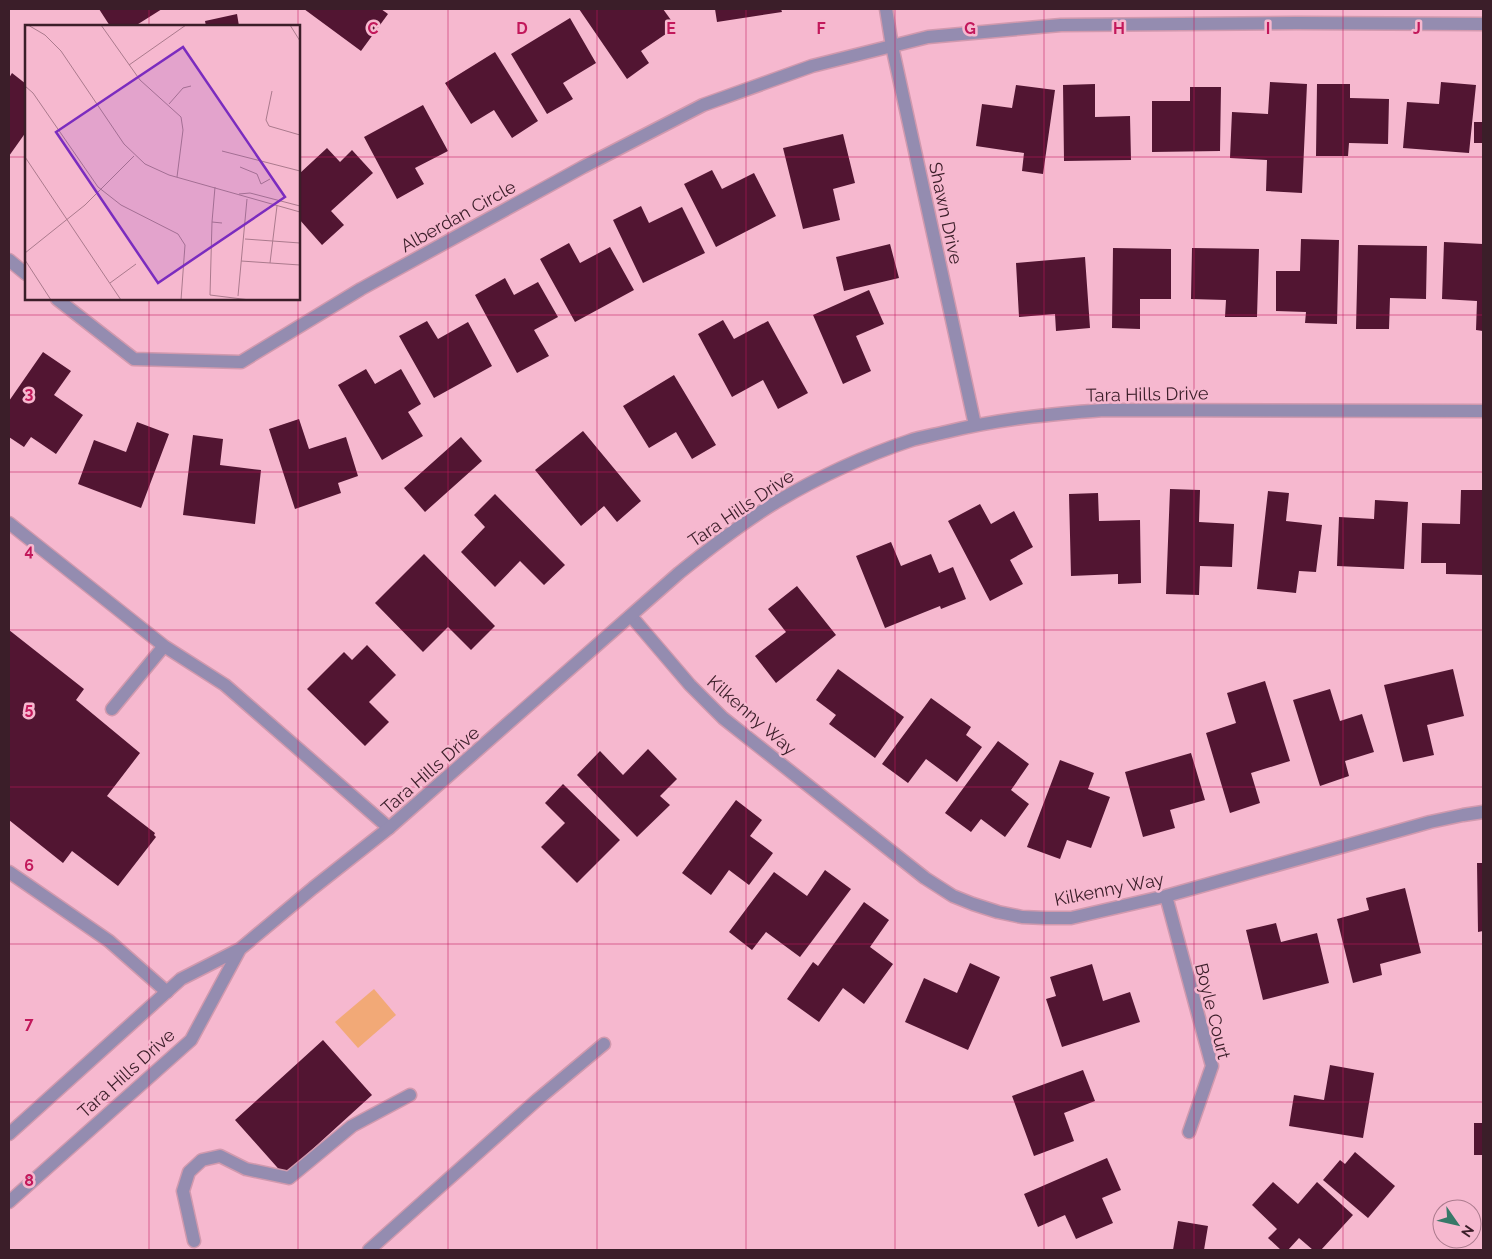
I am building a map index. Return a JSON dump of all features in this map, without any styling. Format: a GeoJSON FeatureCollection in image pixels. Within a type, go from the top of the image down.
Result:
{"type":"FeatureCollection","features":[{"type":"Feature","properties":{"kind":"street","name":"Shawn Drive"},"geometry":{"type":"LineString","coordinates":[[886,9],[892,46],[975,425]]}},
{"type":"Feature","properties":{"kind":"street","name":"Alberdan Circle"},"geometry":{"type":"LineString","coordinates":[[58,300],[134,359],[241,362],[361,289],[583,167],[703,106],[812,66],[928,37],[1061,25],[1483,24]]}},
{"type":"Feature","properties":{"kind":"street"},"geometry":{"type":"LineString","coordinates":[[9,260],[25,273]]}},
{"type":"Feature","properties":{"kind":"street","name":"Tara Hills Drive"},"geometry":{"type":"LineString","coordinates":[[9,1134],[181,979],[240,949],[389,828],[679,573],[729,533],[776,502],[803,487],[868,456],[909,441],[975,425],[1056,413],[1104,410],[1483,411]]}},
{"type":"Feature","properties":{"kind":"street"},"geometry":{"type":"LineString","coordinates":[[9,523],[164,646],[225,685],[389,828]]}},
{"type":"Feature","properties":{"kind":"street","name":"Kilkenny Way"},"geometry":{"type":"LineString","coordinates":[[631,616],[690,685],[723,718],[925,878],[953,896],[998,912],[1022,917],[1071,918],[1166,896],[1430,822],[1483,812]]}},
{"type":"Feature","properties":{"kind":"street"},"geometry":{"type":"LineString","coordinates":[[112,709],[164,646]]}},
{"type":"Feature","properties":{"kind":"street"},"geometry":{"type":"LineString","coordinates":[[9,872],[109,941],[167,992]]}},
{"type":"Feature","properties":{"kind":"street","name":"Boyle Court"},"geometry":{"type":"LineString","coordinates":[[1166,896],[1212,1066],[1189,1132]]}},
{"type":"Feature","properties":{"kind":"street","name":"Tara Hills Drive"},"geometry":{"type":"LineString","coordinates":[[9,1202],[191,1040],[240,949]]}},
{"type":"Feature","properties":{"kind":"street"},"geometry":{"type":"LineString","coordinates":[[369,1250],[530,1106],[604,1044]]}},
{"type":"Feature","properties":{"kind":"street"},"geometry":{"type":"LineString","coordinates":[[194,1241],[182,1191],[189,1172],[202,1160],[220,1156],[246,1169],[289,1178],[352,1126],[410,1094]]}},
{"type":"Feature","properties":{"kind":"shaded area"},"geometry":{"type":"Polygon","coordinates":[[[374,989],[396,1015],[358,1048],[335,1022],[374,989]]]}},
{"type":"Feature","properties":{"kind":"building"},"geometry":{"type":"Polygon","coordinates":[[[99,9],[162,9],[137,25],[109,25],[99,9]]]}},
{"type":"Feature","properties":{"kind":"building"},"geometry":{"type":"Polygon","coordinates":[[[304,9],[381,9],[388,14],[361,51],[304,9]]]}},
{"type":"Feature","properties":{"kind":"building"},"geometry":{"type":"Polygon","coordinates":[[[579,9],[663,9],[676,27],[641,51],[649,63],[627,79],[579,9]]]}},
{"type":"Feature","properties":{"kind":"building"},"geometry":{"type":"Polygon","coordinates":[[[715,9],[781,9],[782,12],[717,22],[715,9]]]}},
{"type":"Feature","properties":{"kind":"building"},"geometry":{"type":"Polygon","coordinates":[[[237,14],[239,25],[206,25],[205,21],[237,14]]]}},
{"type":"Feature","properties":{"kind":"building"},"geometry":{"type":"Polygon","coordinates":[[[570,18],[596,63],[563,83],[573,99],[547,114],[511,54],[570,18]]]}},
{"type":"Feature","properties":{"kind":"building"},"geometry":{"type":"Polygon","coordinates":[[[495,52],[538,121],[512,138],[494,110],[471,124],[445,83],[495,52]]]}},
{"type":"Feature","properties":{"kind":"building"},"geometry":{"type":"Polygon","coordinates":[[[12,73],[25,83],[25,133],[9,156],[9,78],[12,73]]]}},
{"type":"Feature","properties":{"kind":"building"},"geometry":{"type":"Polygon","coordinates":[[[1270,82],[1307,84],[1302,193],[1266,191],[1267,160],[1230,158],[1232,112],[1268,114],[1270,82]]]}},
{"type":"Feature","properties":{"kind":"building"},"geometry":{"type":"Polygon","coordinates":[[[1441,82],[1476,85],[1469,153],[1403,148],[1407,102],[1439,104],[1441,82]]]}},
{"type":"Feature","properties":{"kind":"building"},"geometry":{"type":"Polygon","coordinates":[[[1095,84],[1095,117],[1130,116],[1131,160],[1064,161],[1063,85],[1095,84]]]}},
{"type":"Feature","properties":{"kind":"building"},"geometry":{"type":"Polygon","coordinates":[[[1317,84],[1350,84],[1350,98],[1389,99],[1388,144],[1349,143],[1348,156],[1316,156],[1317,84]]]}},
{"type":"Feature","properties":{"kind":"building"},"geometry":{"type":"Polygon","coordinates":[[[1016,85],[1055,90],[1043,174],[1022,171],[1024,153],[976,146],[982,104],[1012,108],[1016,85]]]}},
{"type":"Feature","properties":{"kind":"building"},"geometry":{"type":"Polygon","coordinates":[[[1190,87],[1221,87],[1220,151],[1152,152],[1152,101],[1190,101],[1190,87]]]}},
{"type":"Feature","properties":{"kind":"building"},"geometry":{"type":"Polygon","coordinates":[[[423,105],[448,151],[415,168],[424,184],[397,199],[364,137],[423,105]]]}},
{"type":"Feature","properties":{"kind":"building"},"geometry":{"type":"Polygon","coordinates":[[[1474,122],[1483,122],[1483,143],[1474,143],[1474,122]]]}},
{"type":"Feature","properties":{"kind":"building"},"geometry":{"type":"Polygon","coordinates":[[[843,134],[855,183],[833,189],[840,220],[803,229],[783,148],[843,134]]]}},
{"type":"Feature","properties":{"kind":"building"},"geometry":{"type":"Polygon","coordinates":[[[327,148],[340,162],[352,150],[373,173],[331,211],[344,225],[322,245],[300,220],[300,173],[327,148]]]}},
{"type":"Feature","properties":{"kind":"building"},"geometry":{"type":"Polygon","coordinates":[[[712,170],[722,189],[754,173],[776,216],[716,247],[684,184],[712,170]]]}},
{"type":"Feature","properties":{"kind":"building"},"geometry":{"type":"Polygon","coordinates":[[[641,206],[649,223],[682,207],[705,253],[643,283],[613,220],[641,206]]]}},
{"type":"Feature","properties":{"kind":"building"},"geometry":{"type":"Polygon","coordinates":[[[1301,239],[1339,240],[1337,324],[1305,323],[1306,312],[1276,311],[1276,271],[1300,271],[1301,239]]]}},
{"type":"Feature","properties":{"kind":"building"},"geometry":{"type":"Polygon","coordinates":[[[1444,242],[1483,244],[1483,331],[1476,330],[1477,301],[1442,299],[1444,242]]]}},
{"type":"Feature","properties":{"kind":"building"},"geometry":{"type":"Polygon","coordinates":[[[569,243],[580,263],[610,247],[634,290],[575,322],[540,259],[569,243]]]}},
{"type":"Feature","properties":{"kind":"building"},"geometry":{"type":"Polygon","coordinates":[[[890,244],[899,278],[844,291],[836,257],[890,244]]]}},
{"type":"Feature","properties":{"kind":"building"},"geometry":{"type":"Polygon","coordinates":[[[1358,245],[1427,246],[1426,299],[1390,298],[1389,329],[1356,329],[1358,245]]]}},
{"type":"Feature","properties":{"kind":"building"},"geometry":{"type":"Polygon","coordinates":[[[1113,248],[1171,249],[1171,299],[1140,299],[1140,329],[1112,328],[1113,248]]]}},
{"type":"Feature","properties":{"kind":"building"},"geometry":{"type":"Polygon","coordinates":[[[1192,248],[1259,249],[1257,317],[1225,317],[1226,300],[1191,299],[1192,248]]]}},
{"type":"Feature","properties":{"kind":"building"},"geometry":{"type":"Polygon","coordinates":[[[1085,257],[1090,328],[1056,331],[1055,314],[1019,317],[1016,263],[1085,257]]]}},
{"type":"Feature","properties":{"kind":"building"},"geometry":{"type":"Polygon","coordinates":[[[505,278],[514,295],[538,282],[558,317],[534,330],[549,356],[517,373],[475,295],[505,278]]]}},
{"type":"Feature","properties":{"kind":"building"},"geometry":{"type":"Polygon","coordinates":[[[869,290],[884,324],[856,336],[871,371],[843,384],[813,315],[869,290]]]}},
{"type":"Feature","properties":{"kind":"building"},"geometry":{"type":"Polygon","coordinates":[[[723,320],[734,339],[768,321],[808,393],[778,409],[763,380],[732,397],[698,334],[723,320]]]}},
{"type":"Feature","properties":{"kind":"building"},"geometry":{"type":"Polygon","coordinates":[[[427,321],[438,339],[468,322],[492,366],[434,398],[399,336],[427,321]]]}},
{"type":"Feature","properties":{"kind":"building"},"geometry":{"type":"Polygon","coordinates":[[[43,352],[71,371],[54,395],[83,415],[56,454],[31,437],[24,447],[9,437],[9,401],[43,352]]]}},
{"type":"Feature","properties":{"kind":"building"},"geometry":{"type":"Polygon","coordinates":[[[366,369],[375,384],[401,369],[421,404],[408,412],[423,436],[382,460],[338,385],[366,369]]]}},
{"type":"Feature","properties":{"kind":"building"},"geometry":{"type":"Polygon","coordinates":[[[674,375],[716,445],[692,459],[676,432],[649,448],[623,406],[674,375]]]}},
{"type":"Feature","properties":{"kind":"building"},"geometry":{"type":"Polygon","coordinates":[[[299,419],[309,449],[346,437],[358,476],[338,483],[341,493],[295,509],[269,429],[299,419]]]}},
{"type":"Feature","properties":{"kind":"building"},"geometry":{"type":"Polygon","coordinates":[[[137,422],[169,434],[141,508],[78,484],[94,440],[126,452],[137,422]]]}},
{"type":"Feature","properties":{"kind":"building"},"geometry":{"type":"Polygon","coordinates":[[[583,431],[641,501],[617,522],[604,506],[581,526],[535,470],[583,431]]]}},
{"type":"Feature","properties":{"kind":"building"},"geometry":{"type":"Polygon","coordinates":[[[193,435],[223,439],[220,465],[261,470],[255,524],[183,515],[193,435]]]}},
{"type":"Feature","properties":{"kind":"building"},"geometry":{"type":"Polygon","coordinates":[[[461,437],[482,461],[425,512],[404,488],[461,437]]]}},
{"type":"Feature","properties":{"kind":"building"},"geometry":{"type":"Polygon","coordinates":[[[1170,489],[1200,490],[1199,522],[1234,524],[1232,567],[1200,566],[1199,595],[1166,594],[1170,489]]]}},
{"type":"Feature","properties":{"kind":"building"},"geometry":{"type":"Polygon","coordinates":[[[1461,490],[1483,490],[1483,575],[1446,574],[1446,563],[1421,563],[1422,523],[1460,524],[1461,490]]]}},
{"type":"Feature","properties":{"kind":"building"},"geometry":{"type":"Polygon","coordinates":[[[1268,491],[1289,493],[1286,521],[1322,525],[1316,572],[1299,571],[1296,593],[1257,589],[1268,491]]]}},
{"type":"Feature","properties":{"kind":"building"},"geometry":{"type":"Polygon","coordinates":[[[1098,493],[1099,521],[1140,520],[1141,583],[1118,584],[1118,574],[1071,576],[1069,494],[1098,493]]]}},
{"type":"Feature","properties":{"kind":"building"},"geometry":{"type":"Polygon","coordinates":[[[495,494],[565,565],[544,585],[520,561],[495,587],[461,552],[485,527],[474,515],[495,494]]]}},
{"type":"Feature","properties":{"kind":"building"},"geometry":{"type":"Polygon","coordinates":[[[1375,500],[1408,502],[1404,569],[1337,566],[1339,517],[1374,519],[1375,500]]]}},
{"type":"Feature","properties":{"kind":"building"},"geometry":{"type":"Polygon","coordinates":[[[980,504],[991,524],[1014,511],[1033,547],[1010,560],[1023,584],[990,601],[948,521],[980,504]]]}},
{"type":"Feature","properties":{"kind":"building"},"geometry":{"type":"Polygon","coordinates":[[[891,542],[901,566],[931,554],[939,573],[953,567],[966,599],[941,609],[940,606],[885,628],[856,556],[891,542]]]}},
{"type":"Feature","properties":{"kind":"building"},"geometry":{"type":"Polygon","coordinates":[[[424,554],[495,626],[471,650],[448,627],[423,652],[375,603],[424,554]]]}},
{"type":"Feature","properties":{"kind":"building"},"geometry":{"type":"Polygon","coordinates":[[[797,586],[836,635],[776,683],[755,656],[786,632],[768,609],[797,586]]]}},
{"type":"Feature","properties":{"kind":"building"},"geometry":{"type":"Polygon","coordinates":[[[9,630],[84,689],[76,700],[140,753],[107,796],[155,833],[156,837],[118,886],[72,851],[63,863],[9,820],[9,630]]]}},
{"type":"Feature","properties":{"kind":"building"},"geometry":{"type":"Polygon","coordinates":[[[367,645],[396,675],[369,702],[389,722],[365,746],[307,689],[344,652],[352,660],[367,645]]]}},
{"type":"Feature","properties":{"kind":"building"},"geometry":{"type":"Polygon","coordinates":[[[838,669],[904,717],[875,758],[829,724],[836,715],[816,700],[838,669]]]}},
{"type":"Feature","properties":{"kind":"building"},"geometry":{"type":"Polygon","coordinates":[[[1453,669],[1464,716],[1427,725],[1434,755],[1403,762],[1384,685],[1453,669]]]}},
{"type":"Feature","properties":{"kind":"building"},"geometry":{"type":"Polygon","coordinates":[[[1265,681],[1290,761],[1251,773],[1260,803],[1230,813],[1206,733],[1236,723],[1227,693],[1265,681]]]}},
{"type":"Feature","properties":{"kind":"building"},"geometry":{"type":"Polygon","coordinates":[[[1330,689],[1340,721],[1362,714],[1374,752],[1345,761],[1349,776],[1320,786],[1293,700],[1330,689]]]}},
{"type":"Feature","properties":{"kind":"building"},"geometry":{"type":"Polygon","coordinates":[[[931,698],[971,727],[966,735],[982,747],[957,782],[926,759],[908,783],[882,764],[931,698]]]}},
{"type":"Feature","properties":{"kind":"building"},"geometry":{"type":"Polygon","coordinates":[[[998,741],[1029,764],[1011,790],[1029,804],[1005,837],[981,819],[971,832],[945,813],[998,741]]]}},
{"type":"Feature","properties":{"kind":"building"},"geometry":{"type":"Polygon","coordinates":[[[648,749],[677,779],[660,796],[670,805],[637,837],[577,775],[600,751],[623,775],[648,749]]]}},
{"type":"Feature","properties":{"kind":"building"},"geometry":{"type":"Polygon","coordinates":[[[1191,753],[1205,800],[1170,810],[1175,828],[1143,837],[1125,772],[1191,753]]]}},
{"type":"Feature","properties":{"kind":"building"},"geometry":{"type":"Polygon","coordinates":[[[1060,760],[1094,773],[1088,789],[1110,797],[1091,848],[1067,840],[1060,859],[1027,847],[1060,760]]]}},
{"type":"Feature","properties":{"kind":"building"},"geometry":{"type":"Polygon","coordinates":[[[563,784],[620,840],[577,883],[541,847],[565,823],[545,803],[563,784]]]}},
{"type":"Feature","properties":{"kind":"building"},"geometry":{"type":"Polygon","coordinates":[[[736,800],[762,820],[750,836],[773,853],[749,885],[729,870],[711,895],[682,873],[736,800]]]}},
{"type":"Feature","properties":{"kind":"building"},"geometry":{"type":"Polygon","coordinates":[[[1477,863],[1483,863],[1483,931],[1478,932],[1477,863]]]}},
{"type":"Feature","properties":{"kind":"building"},"geometry":{"type":"Polygon","coordinates":[[[825,870],[851,889],[800,957],[766,932],[752,950],[729,932],[774,872],[807,896],[825,870]]]}},
{"type":"Feature","properties":{"kind":"building"},"geometry":{"type":"Polygon","coordinates":[[[1405,888],[1421,953],[1380,964],[1382,975],[1353,983],[1337,919],[1369,910],[1366,898],[1405,888]]]}},
{"type":"Feature","properties":{"kind":"building"},"geometry":{"type":"Polygon","coordinates":[[[864,902],[889,920],[870,947],[893,964],[864,1004],[843,988],[819,1022],[787,999],[813,962],[818,966],[864,902]]]}},
{"type":"Feature","properties":{"kind":"building"},"geometry":{"type":"Polygon","coordinates":[[[1276,923],[1281,942],[1317,933],[1329,983],[1263,1000],[1246,930],[1276,923]]]}},
{"type":"Feature","properties":{"kind":"building"},"geometry":{"type":"Polygon","coordinates":[[[970,963],[1000,977],[968,1050],[905,1022],[924,978],[957,993],[970,963]]]}},
{"type":"Feature","properties":{"kind":"building"},"geometry":{"type":"Polygon","coordinates":[[[1092,964],[1103,1001],[1130,992],[1140,1022],[1062,1047],[1046,999],[1056,996],[1050,977],[1092,964]]]}},
{"type":"Feature","properties":{"kind":"building"},"geometry":{"type":"Polygon","coordinates":[[[323,1040],[372,1095],[284,1175],[235,1120],[323,1040]]]}},
{"type":"Feature","properties":{"kind":"building"},"geometry":{"type":"Polygon","coordinates":[[[1330,1065],[1374,1073],[1363,1138],[1289,1126],[1294,1095],[1324,1100],[1330,1065]]]}},
{"type":"Feature","properties":{"kind":"building"},"geometry":{"type":"Polygon","coordinates":[[[1083,1070],[1095,1101],[1064,1113],[1074,1141],[1034,1156],[1012,1096],[1083,1070]]]}},
{"type":"Feature","properties":{"kind":"building"},"geometry":{"type":"Polygon","coordinates":[[[1474,1123],[1483,1123],[1483,1155],[1474,1155],[1474,1123]]]}},
{"type":"Feature","properties":{"kind":"building"},"geometry":{"type":"Polygon","coordinates":[[[1355,1152],[1395,1186],[1368,1218],[1323,1180],[1340,1160],[1345,1164],[1355,1152]]]}},
{"type":"Feature","properties":{"kind":"building"},"geometry":{"type":"Polygon","coordinates":[[[1107,1158],[1121,1190],[1102,1198],[1113,1223],[1076,1239],[1065,1215],[1038,1227],[1024,1194],[1107,1158]]]}},
{"type":"Feature","properties":{"kind":"building"},"geometry":{"type":"Polygon","coordinates":[[[1273,1182],[1298,1204],[1317,1182],[1353,1215],[1321,1250],[1313,1250],[1299,1238],[1288,1250],[1281,1250],[1268,1238],[1277,1229],[1252,1205],[1273,1182]]]}},
{"type":"Feature","properties":{"kind":"building"},"geometry":{"type":"Polygon","coordinates":[[[1178,1221],[1208,1226],[1204,1250],[1173,1250],[1178,1221]]]}}]}
